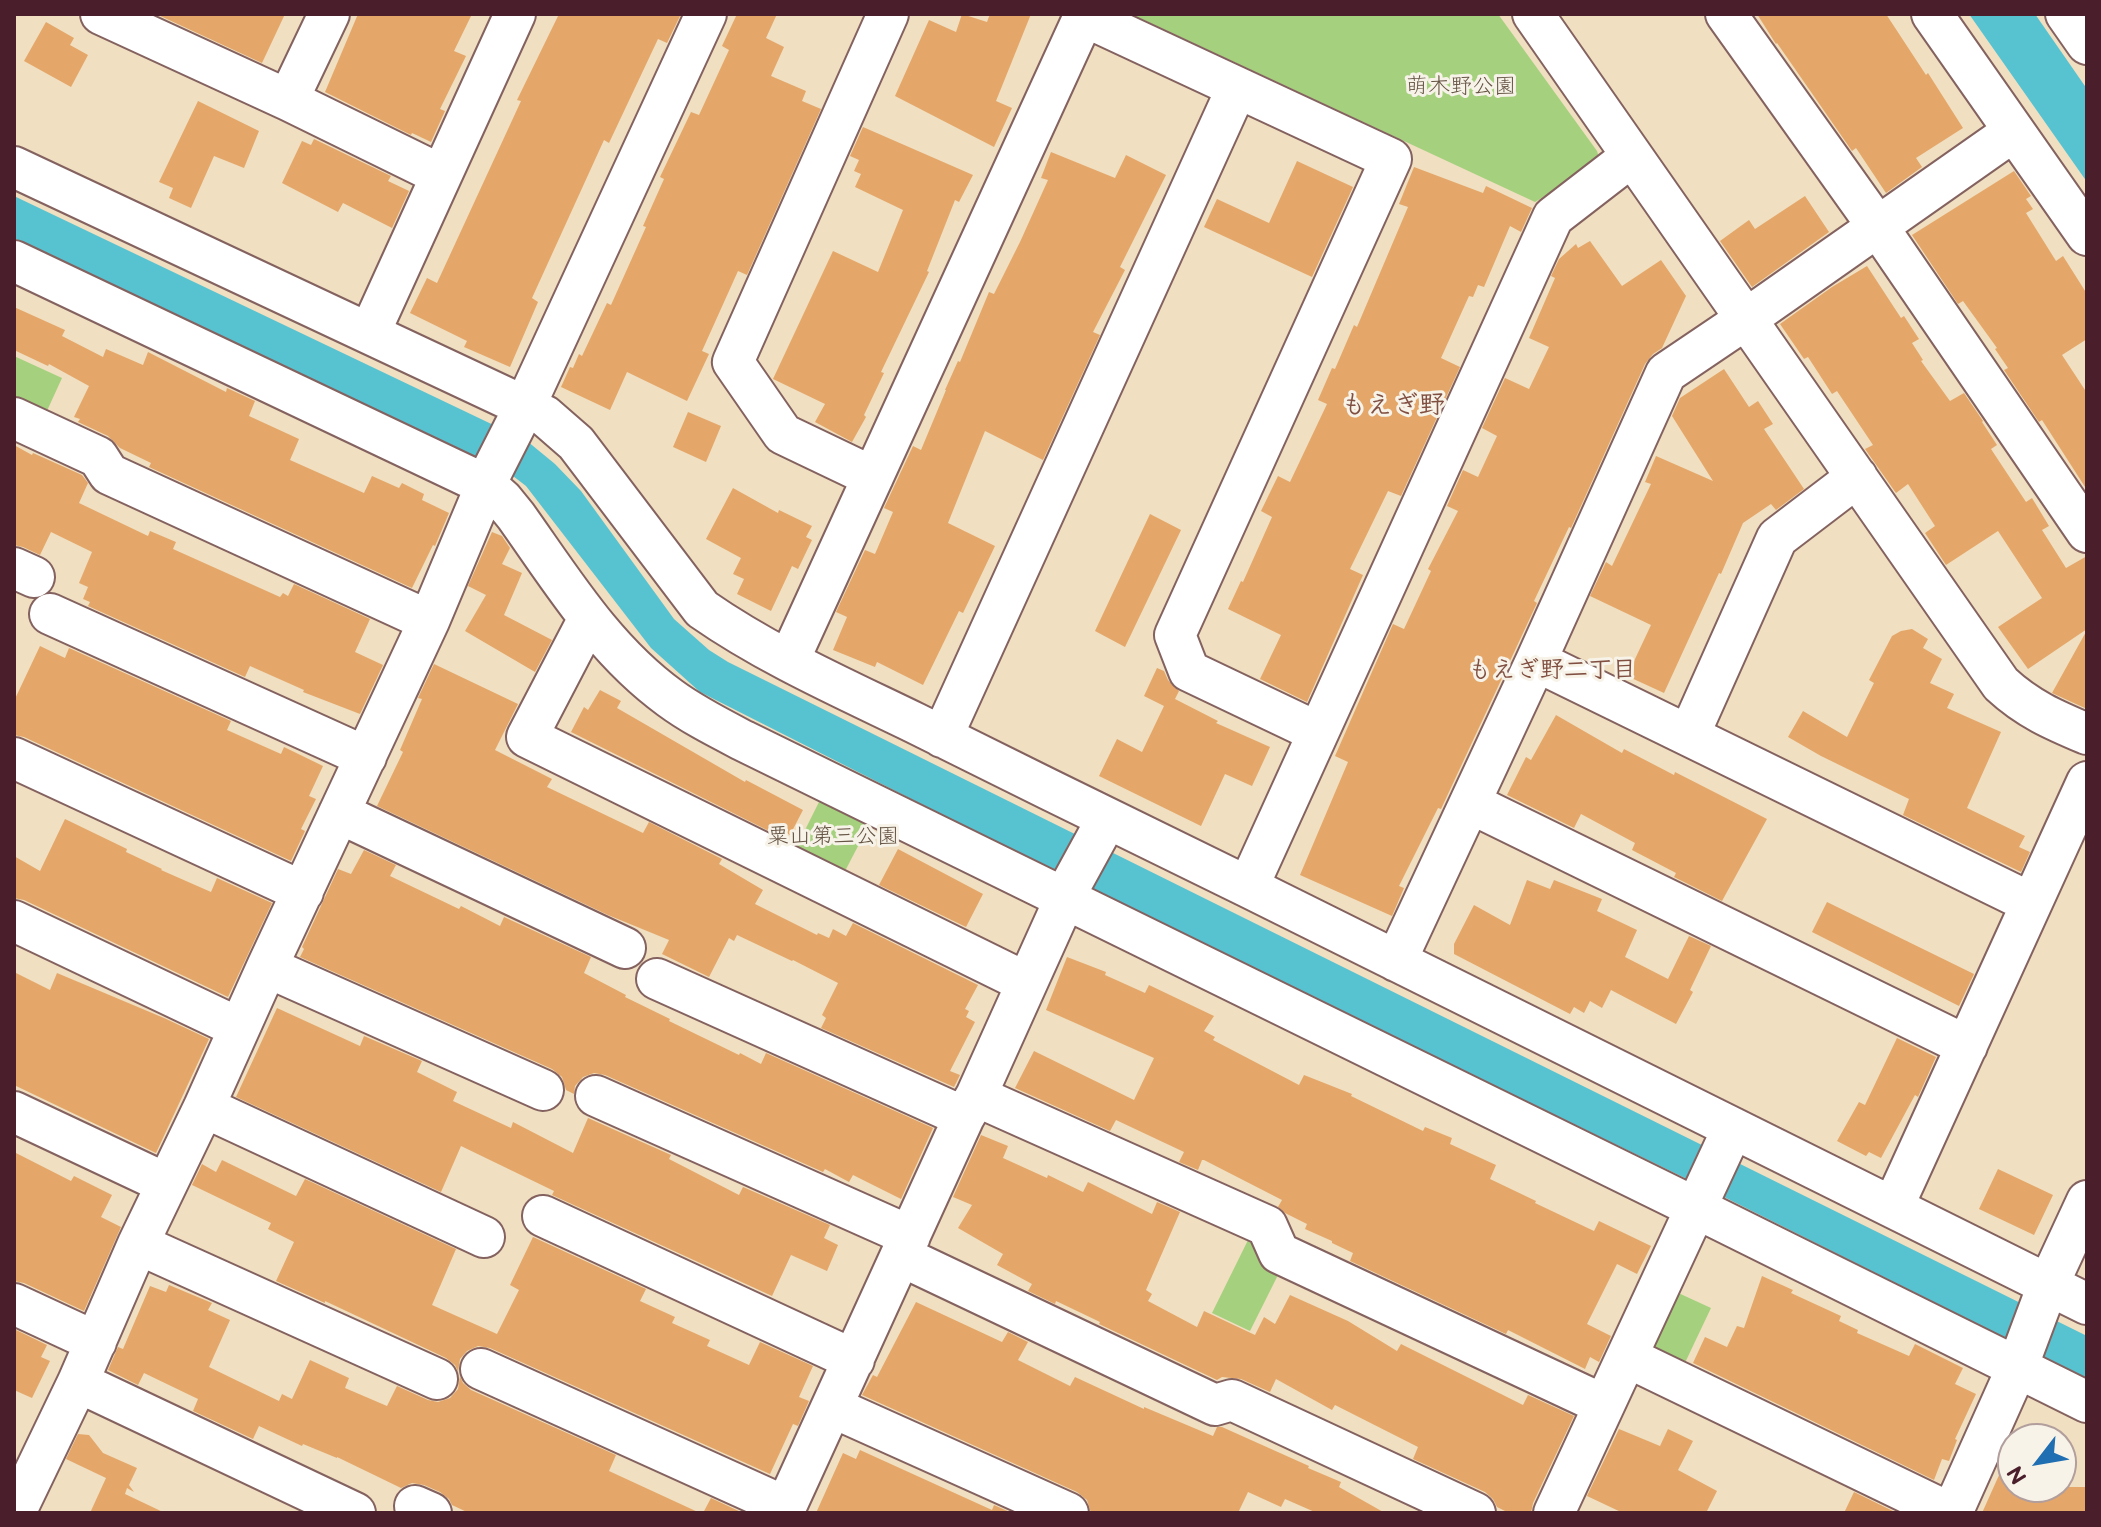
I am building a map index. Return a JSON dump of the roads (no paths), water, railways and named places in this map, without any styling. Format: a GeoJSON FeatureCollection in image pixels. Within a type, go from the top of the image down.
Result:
{"type":"FeatureCollection","features":[{"type":"Feature","properties":{"kind":"street"},"geometry":{"type":"LineString","coordinates":[[288,100],[329,14]]}},
{"type":"Feature","properties":{"kind":"street"},"geometry":{"type":"LineString","coordinates":[[370,332],[515,14]]}},
{"type":"Feature","properties":{"kind":"street"},"geometry":{"type":"LineString","coordinates":[[19,1491],[78,1382],[138,1244],[429,621],[489,478],[706,14]]}},
{"type":"Feature","properties":{"kind":"street"},"geometry":{"type":"LineString","coordinates":[[873,477],[783,434],[733,362],[888,14]]}},
{"type":"Feature","properties":{"kind":"street"},"geometry":{"type":"LineString","coordinates":[[1533,14],[2001,684],[2018,700],[2039,713],[2087,734]]}},
{"type":"Feature","properties":{"kind":"street"},"geometry":{"type":"LineString","coordinates":[[1726,14],[1878,227],[2087,532]]}},
{"type":"Feature","properties":{"kind":"street"},"geometry":{"type":"LineString","coordinates":[[1932,14],[2087,235]]}},
{"type":"Feature","properties":{"kind":"street"},"geometry":{"type":"LineString","coordinates":[[2066,14],[2087,44]]}},
{"type":"Feature","properties":{"kind":"street"},"geometry":{"type":"LineString","coordinates":[[789,660],[1085,15],[1391,159],[1175,635],[1189,671],[1317,732]]}},
{"type":"Feature","properties":{"kind":"street"},"geometry":{"type":"LineString","coordinates":[[125,19],[441,175]]}},
{"type":"Feature","properties":{"kind":"street"},"geometry":{"type":"LineString","coordinates":[[942,737],[1237,88]]}},
{"type":"Feature","properties":{"kind":"street"},"geometry":{"type":"LineString","coordinates":[[1396,961],[1666,373],[2014,131]]}},
{"type":"Feature","properties":{"kind":"street"},"geometry":{"type":"LineString","coordinates":[[1248,887],[1553,217],[1632,156]]}},
{"type":"Feature","properties":{"kind":"street"},"geometry":{"type":"LineString","coordinates":[[14,167],[370,332],[519,417],[545,416],[576,443],[702,609],[728,627],[942,737],[1103,829],[1248,887],[1396,961],[1728,1139],[1893,1207],[2045,1295],[2087,1304]]}},
{"type":"Feature","properties":{"kind":"street"},"geometry":{"type":"LineString","coordinates":[[14,261],[489,478],[588,620],[620,655],[669,697],[701,718],[744,741],[1069,890],[1700,1200],[2020,1360],[2087,1402]]}},
{"type":"Feature","properties":{"kind":"street"},"geometry":{"type":"LineString","coordinates":[[14,418],[98,457],[109,474],[429,621]]}},
{"type":"Feature","properties":{"kind":"street"},"geometry":{"type":"LineString","coordinates":[[1689,735],[1777,538],[1857,477]]}},
{"type":"Feature","properties":{"kind":"street"},"geometry":{"type":"LineString","coordinates":[[50,614],[366,757]]}},
{"type":"Feature","properties":{"kind":"street"},"geometry":{"type":"LineString","coordinates":[[588,620],[527,737],[1027,983]]}},
{"type":"Feature","properties":{"kind":"street"},"geometry":{"type":"LineString","coordinates":[[1536,661],[2031,903]]}},
{"type":"Feature","properties":{"kind":"street"},"geometry":{"type":"LineString","coordinates":[[14,758],[303,892]]}},
{"type":"Feature","properties":{"kind":"street"},"geometry":{"type":"LineString","coordinates":[[1893,1207],[2087,782]]}},
{"type":"Feature","properties":{"kind":"street"},"geometry":{"type":"LineString","coordinates":[[1470,803],[1967,1046]]}},
{"type":"Feature","properties":{"kind":"street"},"geometry":{"type":"LineString","coordinates":[[339,813],[625,948]]}},
{"type":"Feature","properties":{"kind":"street"},"geometry":{"type":"LineString","coordinates":[[481,1369],[785,1510],[1069,890],[1103,829]]}},
{"type":"Feature","properties":{"kind":"street"},"geometry":{"type":"LineString","coordinates":[[14,921],[239,1028]]}},
{"type":"Feature","properties":{"kind":"street"},"geometry":{"type":"LineString","coordinates":[[267,967],[543,1090]]}},
{"type":"Feature","properties":{"kind":"street"},"geometry":{"type":"LineString","coordinates":[[657,979],[1267,1226],[1279,1253],[1604,1405]]}},
{"type":"Feature","properties":{"kind":"street"},"geometry":{"type":"LineString","coordinates":[[596,1096],[905,1246],[1215,1405],[1232,1400],[1475,1513]]}},
{"type":"Feature","properties":{"kind":"street"},"geometry":{"type":"LineString","coordinates":[[204,1107],[484,1237]]}},
{"type":"Feature","properties":{"kind":"street"},"geometry":{"type":"LineString","coordinates":[[14,1112],[167,1184]]}},
{"type":"Feature","properties":{"kind":"street"},"geometry":{"type":"LineString","coordinates":[[1565,1510],[1604,1405],[1728,1139]]}},
{"type":"Feature","properties":{"kind":"street"},"geometry":{"type":"LineString","coordinates":[[1627,1357],[1951,1513],[2087,1201]]}},
{"type":"Feature","properties":{"kind":"street"},"geometry":{"type":"LineString","coordinates":[[543,1216],[854,1360]]}},
{"type":"Feature","properties":{"kind":"street"},"geometry":{"type":"LineString","coordinates":[[138,1244],[437,1379]]}},
{"type":"Feature","properties":{"kind":"street"},"geometry":{"type":"LineString","coordinates":[[14,1304],[96,1342]]}},
{"type":"Feature","properties":{"kind":"street"},"geometry":{"type":"LineString","coordinates":[[78,1382],[355,1513]]}},
{"type":"Feature","properties":{"kind":"street"},"geometry":{"type":"LineString","coordinates":[[832,1407],[1068,1513]]}},
{"type":"Feature","properties":{"kind":"water"},"geometry":{"type":"Polygon","coordinates":[[[1969,14],[2035,14],[2087,89],[2087,182],[1969,14]]]}},
{"type":"Feature","properties":{"kind":"water"},"geometry":{"type":"Polygon","coordinates":[[[14,196],[527,441],[581,491],[674,619],[709,650],[728,662],[2087,1336],[2087,1379],[1720,1195],[1087,888],[700,692],[651,648],[526,486],[513,476],[14,238],[14,196]]]}},
{"type":"Feature","properties":{"kind":"district","name":"もえぎ野"},"geometry":{"type":"Point","coordinates":[1393,406]}},
{"type":"Feature","properties":{"kind":"district","name":"もえぎ野二丁目"},"geometry":{"type":"Point","coordinates":[1552,671]}},
{"type":"Feature","properties":{"kind":"park label","name":"萌木野公園"},"geometry":{"type":"Point","coordinates":[1461,87]}},
{"type":"Feature","properties":{"kind":"park label","name":"粟山第三公園"},"geometry":{"type":"Point","coordinates":[833,837]}}]}
